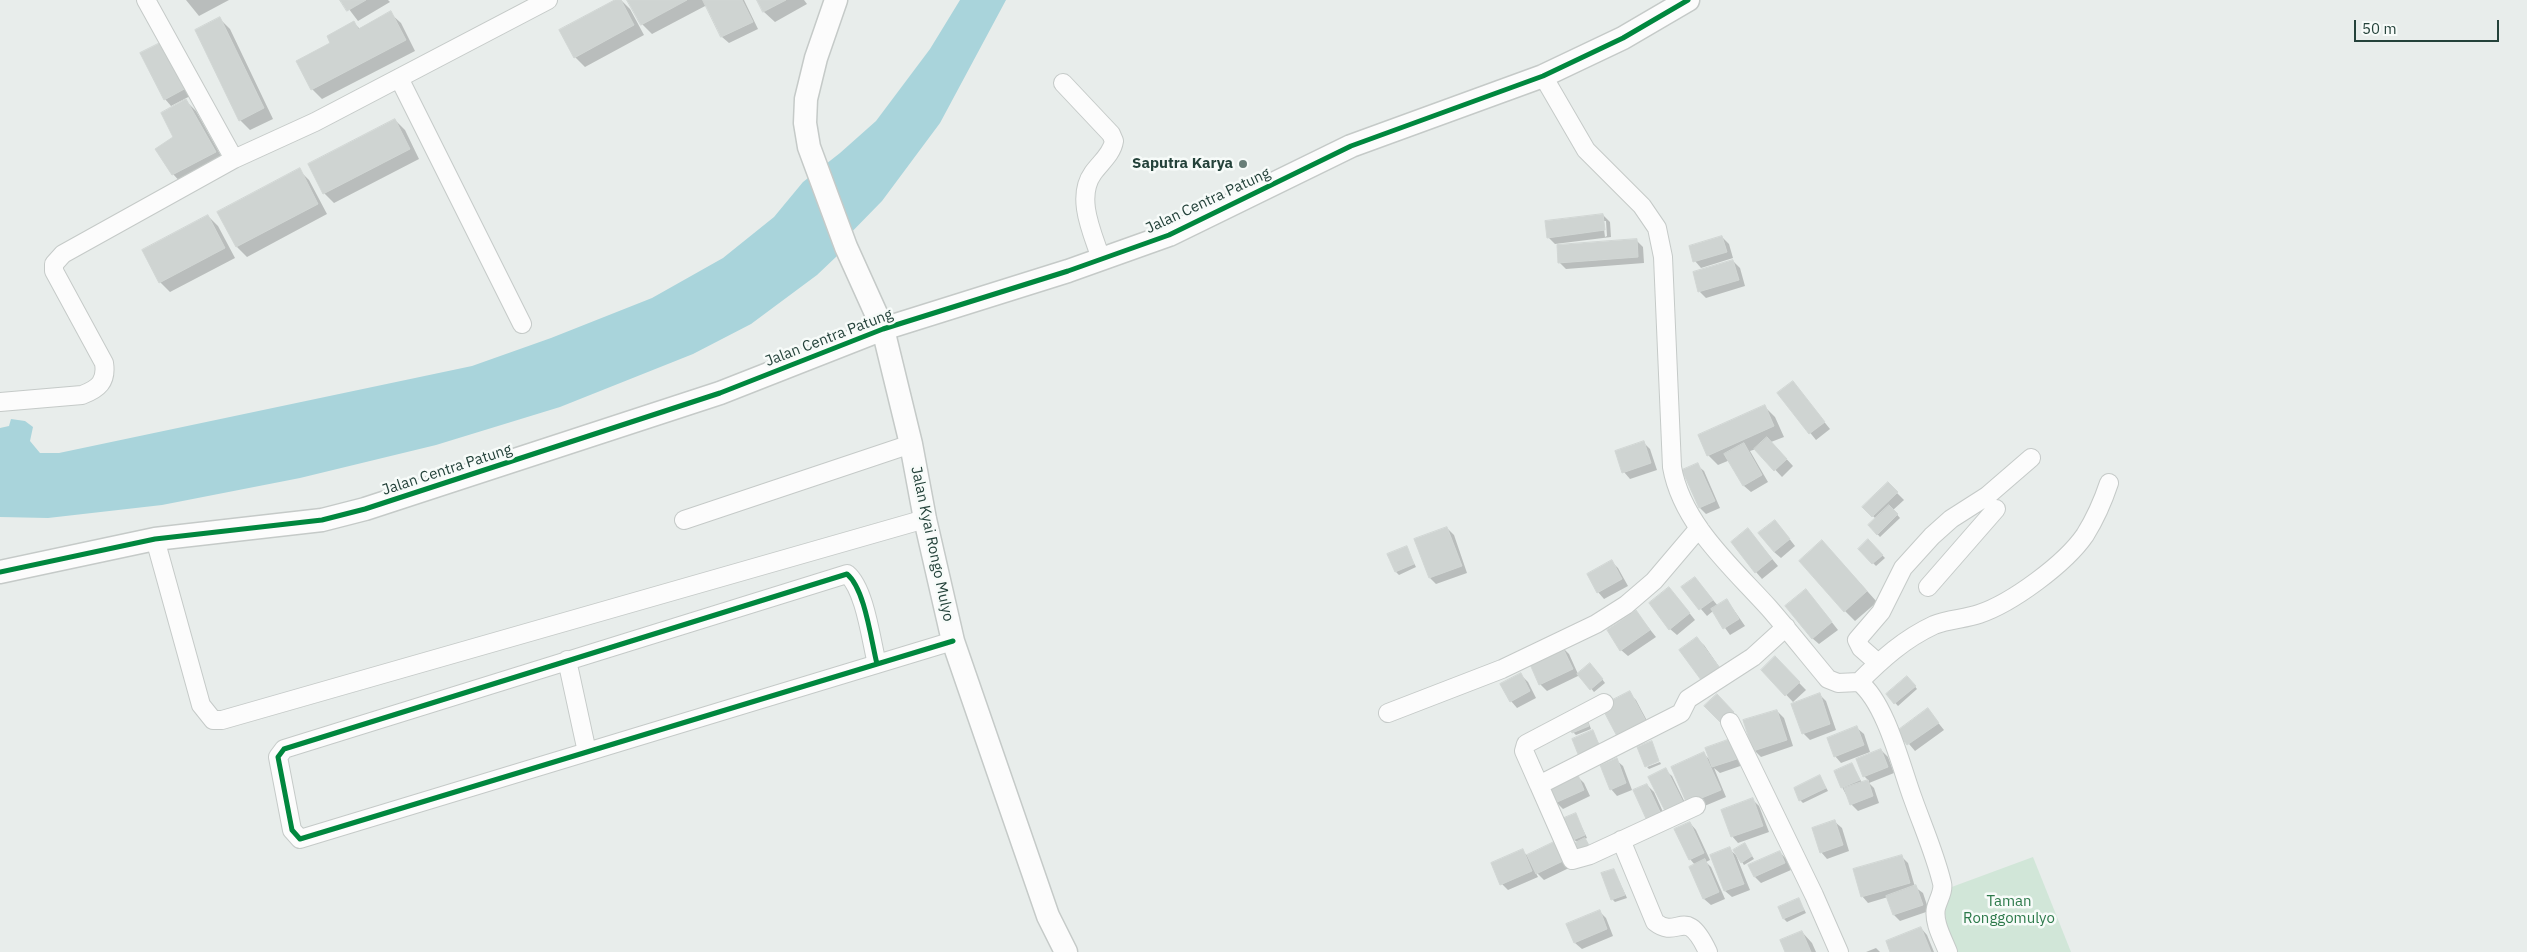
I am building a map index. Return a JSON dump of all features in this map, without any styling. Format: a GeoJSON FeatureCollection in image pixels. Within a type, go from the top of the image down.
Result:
{"type":"FeatureCollection","features":[{"type":"Feature","properties":{"kind":"street"},"geometry":{"type":"LineString","coordinates":[[146,0],[234,158]]}},
{"type":"Feature","properties":{"kind":"street"},"geometry":{"type":"LineString","coordinates":[[0,402],[82,395],[93,391],[103,382],[106,373],[104,363],[54,271],[56,259],[234,158],[315,122],[548,0]]}},
{"type":"Feature","properties":{"kind":"street","name":"Jalan Kyai Rongo Mulyo"},"geometry":{"type":"LineString","coordinates":[[836,0],[816,58],[806,99],[805,123],[816,168],[846,247],[884,329],[911,444],[925,519],[953,641],[1048,916],[1066,952]]}},
{"type":"Feature","properties":{"kind":"street","name":"Jalan Centra Patung"},"geometry":{"type":"LineString","coordinates":[[0,572],[155,539],[322,520],[365,509],[720,393],[884,329],[1169,235],[1351,146],[1543,76],[1624,38],[1688,0]]}},
{"type":"Feature","properties":{"kind":"street"},"geometry":{"type":"LineString","coordinates":[[1543,76],[1586,150],[1642,206],[1657,228],[1663,257],[1672,467],[1676,487],[1699,528],[1726,562],[1786,628],[1828,679],[1838,683],[1859,682],[1866,687],[1874,700],[1893,741],[1931,844],[1943,886],[1935,918],[1948,952]]}},
{"type":"Feature","properties":{"kind":"street"},"geometry":{"type":"LineString","coordinates":[[399,78],[522,324]]}},
{"type":"Feature","properties":{"kind":"street"},"geometry":{"type":"LineString","coordinates":[[1063,83],[1111,134],[1114,141],[1111,152],[1087,184],[1085,201],[1101,259]]}},
{"type":"Feature","properties":{"kind":"street"},"geometry":{"type":"LineString","coordinates":[[684,520],[911,444]]}},
{"type":"Feature","properties":{"kind":"street"},"geometry":{"type":"LineString","coordinates":[[1878,663],[1861,648],[1857,640],[1881,612],[1903,568],[1951,519],[1987,496],[2031,458]]}},
{"type":"Feature","properties":{"kind":"street"},"geometry":{"type":"LineString","coordinates":[[1859,682],[1900,644],[1936,624],[1978,614],[1996,607],[2016,596],[2037,580],[2068,553],[2085,535],[2098,512],[2109,483]]}},
{"type":"Feature","properties":{"kind":"street"},"geometry":{"type":"LineString","coordinates":[[1928,587],[1996,509]]}},
{"type":"Feature","properties":{"kind":"street"},"geometry":{"type":"LineString","coordinates":[[155,539],[201,705],[213,720],[222,720],[925,519]]}},
{"type":"Feature","properties":{"kind":"street"},"geometry":{"type":"LineString","coordinates":[[1388,713],[1502,669],[1596,624],[1626,606],[1654,581],[1699,528]]}},
{"type":"Feature","properties":{"kind":"street"},"geometry":{"type":"LineString","coordinates":[[877,664],[855,582],[847,574],[284,749],[278,757],[292,830],[300,839],[953,641]]}},
{"type":"Feature","properties":{"kind":"street"},"geometry":{"type":"LineString","coordinates":[[1539,785],[1681,713],[1688,699],[1753,657],[1786,628]]}},
{"type":"Feature","properties":{"kind":"street"},"geometry":{"type":"LineString","coordinates":[[567,660],[587,752]]}},
{"type":"Feature","properties":{"kind":"street"},"geometry":{"type":"LineString","coordinates":[[1604,703],[1526,744],[1524,752],[1572,860],[1590,855],[1696,806]]}},
{"type":"Feature","properties":{"kind":"street"},"geometry":{"type":"LineString","coordinates":[[1730,722],[1814,895],[1839,952]]}},
{"type":"Feature","properties":{"kind":"street"},"geometry":{"type":"LineString","coordinates":[[1621,840],[1655,922],[1664,927],[1688,925],[1693,927],[1700,934],[1708,952]]}},
{"type":"Feature","properties":{"kind":"green space","name":"Taman Ronggomulyo"},"geometry":{"type":"Polygon","coordinates":[[[2033,857],[2071,952],[1956,952],[1942,920],[1949,888],[2033,857]]]}},
{"type":"Feature","properties":{"kind":"water"},"geometry":{"type":"Polygon","coordinates":[[[960,0],[1006,0],[940,123],[882,201],[840,244],[837,256],[817,275],[751,324],[693,354],[560,407],[436,445],[300,478],[162,505],[48,518],[0,517],[0,428],[9,426],[11,419],[25,421],[33,427],[30,441],[40,453],[59,453],[472,366],[551,338],[652,298],[723,258],[774,217],[803,182],[876,121],[930,49],[960,0]]]}},
{"type":"Feature","properties":{"kind":"building"},"geometry":{"type":"Polygon","coordinates":[[[340,0],[366,0],[347,11],[340,0]]]}},
{"type":"Feature","properties":{"kind":"building"},"geometry":{"type":"Polygon","coordinates":[[[615,0],[621,0],[634,25],[574,58],[559,30],[615,0]]]}},
{"type":"Feature","properties":{"kind":"building"},"geometry":{"type":"Polygon","coordinates":[[[627,0],[687,0],[641,25],[627,0]]]}},
{"type":"Feature","properties":{"kind":"building"},"geometry":{"type":"Polygon","coordinates":[[[703,0],[742,0],[753,22],[721,37],[703,0]]]}},
{"type":"Feature","properties":{"kind":"building"},"geometry":{"type":"Polygon","coordinates":[[[757,0],[786,0],[763,12],[757,0]]]}},
{"type":"Feature","properties":{"kind":"building"},"geometry":{"type":"Polygon","coordinates":[[[391,11],[406,40],[311,90],[296,61],[330,43],[327,36],[354,21],[358,29],[391,11]]]}},
{"type":"Feature","properties":{"kind":"building"},"geometry":{"type":"Polygon","coordinates":[[[220,17],[264,108],[239,121],[195,30],[220,17]]]}},
{"type":"Feature","properties":{"kind":"building"},"geometry":{"type":"Polygon","coordinates":[[[164,41],[188,87],[164,100],[140,53],[164,41]]]}},
{"type":"Feature","properties":{"kind":"building"},"geometry":{"type":"Polygon","coordinates":[[[186,99],[216,152],[172,175],[155,149],[173,137],[161,113],[186,99]]]}},
{"type":"Feature","properties":{"kind":"building"},"geometry":{"type":"Polygon","coordinates":[[[395,119],[410,149],[323,194],[308,164],[395,119]]]}},
{"type":"Feature","properties":{"kind":"building"},"geometry":{"type":"Polygon","coordinates":[[[300,168],[318,204],[236,247],[217,212],[300,168]]]}},
{"type":"Feature","properties":{"kind":"building"},"geometry":{"type":"Polygon","coordinates":[[[1603,214],[1605,230],[1547,238],[1545,221],[1603,214]]]}},
{"type":"Feature","properties":{"kind":"building"},"geometry":{"type":"Polygon","coordinates":[[[208,215],[225,248],[159,283],[142,250],[208,215]]]}},
{"type":"Feature","properties":{"kind":"building"},"geometry":{"type":"Polygon","coordinates":[[[1722,236],[1727,252],[1693,262],[1689,246],[1722,236]]]}},
{"type":"Feature","properties":{"kind":"building"},"geometry":{"type":"Polygon","coordinates":[[[1637,239],[1638,257],[1558,263],[1557,245],[1637,239]]]}},
{"type":"Feature","properties":{"kind":"building"},"geometry":{"type":"Polygon","coordinates":[[[1733,260],[1739,280],[1698,292],[1693,272],[1733,260]]]}},
{"type":"Feature","properties":{"kind":"building"},"geometry":{"type":"Polygon","coordinates":[[[1793,381],[1825,422],[1809,434],[1777,393],[1793,381]]]}},
{"type":"Feature","properties":{"kind":"building"},"geometry":{"type":"Polygon","coordinates":[[[1765,405],[1774,426],[1707,456],[1698,435],[1765,405]]]}},
{"type":"Feature","properties":{"kind":"building"},"geometry":{"type":"Polygon","coordinates":[[[1767,437],[1787,459],[1774,471],[1754,449],[1767,437]]]}},
{"type":"Feature","properties":{"kind":"building"},"geometry":{"type":"Polygon","coordinates":[[[1644,441],[1651,463],[1622,473],[1615,451],[1644,441]]]}},
{"type":"Feature","properties":{"kind":"building"},"geometry":{"type":"Polygon","coordinates":[[[1744,443],[1762,475],[1743,486],[1724,454],[1744,443]]]}},
{"type":"Feature","properties":{"kind":"building"},"geometry":{"type":"Polygon","coordinates":[[[1698,463],[1715,501],[1699,508],[1682,470],[1698,463]]]}},
{"type":"Feature","properties":{"kind":"building"},"geometry":{"type":"Polygon","coordinates":[[[1888,482],[1898,492],[1872,517],[1862,507],[1888,482]]]}},
{"type":"Feature","properties":{"kind":"building"},"geometry":{"type":"Polygon","coordinates":[[[1889,505],[1898,514],[1877,535],[1868,525],[1889,505]]]}},
{"type":"Feature","properties":{"kind":"building"},"geometry":{"type":"Polygon","coordinates":[[[1775,520],[1790,539],[1774,552],[1758,533],[1775,520]]]}},
{"type":"Feature","properties":{"kind":"building"},"geometry":{"type":"Polygon","coordinates":[[[1447,527],[1462,566],[1429,578],[1414,539],[1447,527]]]}},
{"type":"Feature","properties":{"kind":"building"},"geometry":{"type":"Polygon","coordinates":[[[1748,528],[1772,559],[1755,573],[1731,542],[1748,528]]]}},
{"type":"Feature","properties":{"kind":"building"},"geometry":{"type":"Polygon","coordinates":[[[1868,539],[1883,555],[1872,564],[1858,549],[1868,539]]]}},
{"type":"Feature","properties":{"kind":"building"},"geometry":{"type":"Polygon","coordinates":[[[1822,540],[1867,591],[1844,612],[1799,561],[1822,540]]]}},
{"type":"Feature","properties":{"kind":"building"},"geometry":{"type":"Polygon","coordinates":[[[1407,546],[1414,564],[1395,572],[1387,554],[1407,546]]]}},
{"type":"Feature","properties":{"kind":"building"},"geometry":{"type":"Polygon","coordinates":[[[1612,560],[1622,579],[1597,593],[1587,574],[1612,560]]]}},
{"type":"Feature","properties":{"kind":"building"},"geometry":{"type":"Polygon","coordinates":[[[1695,577],[1713,600],[1699,610],[1681,587],[1695,577]]]}},
{"type":"Feature","properties":{"kind":"building"},"geometry":{"type":"Polygon","coordinates":[[[1669,587],[1690,613],[1669,630],[1649,603],[1669,587]]]}},
{"type":"Feature","properties":{"kind":"building"},"geometry":{"type":"Polygon","coordinates":[[[1806,589],[1832,622],[1812,639],[1785,606],[1806,589]]]}},
{"type":"Feature","properties":{"kind":"building"},"geometry":{"type":"Polygon","coordinates":[[[1727,599],[1739,619],[1723,629],[1711,609],[1727,599]]]}},
{"type":"Feature","properties":{"kind":"building"},"geometry":{"type":"Polygon","coordinates":[[[1636,610],[1650,630],[1620,651],[1607,630],[1636,610]]]}},
{"type":"Feature","properties":{"kind":"building"},"geometry":{"type":"Polygon","coordinates":[[[1697,637],[1722,671],[1704,684],[1679,650],[1697,637]]]}},
{"type":"Feature","properties":{"kind":"building"},"geometry":{"type":"Polygon","coordinates":[[[1562,646],[1573,669],[1539,685],[1529,662],[1562,646]]]}},
{"type":"Feature","properties":{"kind":"building"},"geometry":{"type":"Polygon","coordinates":[[[1775,656],[1800,682],[1785,696],[1761,670],[1775,656]]]}},
{"type":"Feature","properties":{"kind":"building"},"geometry":{"type":"Polygon","coordinates":[[[1590,663],[1603,679],[1590,690],[1577,674],[1590,663]]]}},
{"type":"Feature","properties":{"kind":"building"},"geometry":{"type":"Polygon","coordinates":[[[1521,673],[1530,691],[1510,702],[1500,684],[1521,673]]]}},
{"type":"Feature","properties":{"kind":"building"},"geometry":{"type":"Polygon","coordinates":[[[1907,676],[1916,686],[1894,704],[1886,694],[1907,676]]]}},
{"type":"Feature","properties":{"kind":"building"},"geometry":{"type":"Polygon","coordinates":[[[1630,691],[1648,725],[1619,740],[1601,706],[1630,691]]]}},
{"type":"Feature","properties":{"kind":"building"},"geometry":{"type":"Polygon","coordinates":[[[1820,693],[1830,724],[1802,734],[1791,704],[1820,693]]]}},
{"type":"Feature","properties":{"kind":"building"},"geometry":{"type":"Polygon","coordinates":[[[1717,694],[1734,712],[1722,724],[1704,706],[1717,694]]]}},
{"type":"Feature","properties":{"kind":"building"},"geometry":{"type":"Polygon","coordinates":[[[1928,708],[1939,723],[1907,745],[1897,731],[1928,708]]]}},
{"type":"Feature","properties":{"kind":"building"},"geometry":{"type":"Polygon","coordinates":[[[1777,710],[1787,740],[1753,751],[1743,720],[1777,710]]]}},
{"type":"Feature","properties":{"kind":"building"},"geometry":{"type":"Polygon","coordinates":[[[1585,716],[1589,726],[1572,733],[1568,723],[1585,716]]]}},
{"type":"Feature","properties":{"kind":"building"},"geometry":{"type":"Polygon","coordinates":[[[1857,726],[1864,745],[1834,757],[1827,738],[1857,726]]]}},
{"type":"Feature","properties":{"kind":"building"},"geometry":{"type":"Polygon","coordinates":[[[1593,730],[1599,745],[1578,754],[1572,739],[1593,730]]]}},
{"type":"Feature","properties":{"kind":"building"},"geometry":{"type":"Polygon","coordinates":[[[1736,737],[1743,757],[1712,767],[1705,748],[1736,737]]]}},
{"type":"Feature","properties":{"kind":"building"},"geometry":{"type":"Polygon","coordinates":[[[1652,741],[1659,761],[1645,767],[1637,747],[1652,741]]]}},
{"type":"Feature","properties":{"kind":"building"},"geometry":{"type":"Polygon","coordinates":[[[1881,749],[1888,767],[1863,777],[1856,759],[1881,749]]]}},
{"type":"Feature","properties":{"kind":"building"},"geometry":{"type":"Polygon","coordinates":[[[1704,752],[1721,790],[1687,804],[1671,767],[1704,752]]]}},
{"type":"Feature","properties":{"kind":"building"},"geometry":{"type":"Polygon","coordinates":[[[1617,758],[1626,783],[1610,790],[1600,765],[1617,758]]]}},
{"type":"Feature","properties":{"kind":"building"},"geometry":{"type":"Polygon","coordinates":[[[1852,763],[1860,780],[1841,788],[1834,771],[1852,763]]]}},
{"type":"Feature","properties":{"kind":"building"},"geometry":{"type":"Polygon","coordinates":[[[1666,768],[1686,808],[1668,817],[1648,777],[1666,768]]]}},
{"type":"Feature","properties":{"kind":"building"},"geometry":{"type":"Polygon","coordinates":[[[1578,775],[1584,790],[1555,803],[1548,789],[1578,775]]]}},
{"type":"Feature","properties":{"kind":"building"},"geometry":{"type":"Polygon","coordinates":[[[1820,775],[1826,788],[1799,801],[1794,788],[1820,775]]]}},
{"type":"Feature","properties":{"kind":"building"},"geometry":{"type":"Polygon","coordinates":[[[1868,780],[1873,796],[1850,805],[1844,788],[1868,780]]]}},
{"type":"Feature","properties":{"kind":"building"},"geometry":{"type":"Polygon","coordinates":[[[1647,784],[1662,816],[1648,823],[1633,790],[1647,784]]]}},
{"type":"Feature","properties":{"kind":"building"},"geometry":{"type":"Polygon","coordinates":[[[1753,798],[1763,826],[1731,837],[1721,810],[1753,798]]]}},
{"type":"Feature","properties":{"kind":"building"},"geometry":{"type":"Polygon","coordinates":[[[1576,813],[1585,835],[1573,840],[1564,818],[1576,813]]]}},
{"type":"Feature","properties":{"kind":"building"},"geometry":{"type":"Polygon","coordinates":[[[1835,820],[1843,845],[1820,853],[1812,828],[1835,820]]]}},
{"type":"Feature","properties":{"kind":"building"},"geometry":{"type":"Polygon","coordinates":[[[1690,822],[1704,853],[1689,860],[1674,829],[1690,822]]]}},
{"type":"Feature","properties":{"kind":"building"},"geometry":{"type":"Polygon","coordinates":[[[1585,838],[1590,847],[1576,854],[1571,845],[1585,838]]]}},
{"type":"Feature","properties":{"kind":"building"},"geometry":{"type":"Polygon","coordinates":[[[1554,842],[1563,861],[1536,874],[1527,855],[1554,842]]]}},
{"type":"Feature","properties":{"kind":"building"},"geometry":{"type":"Polygon","coordinates":[[[1745,843],[1752,856],[1741,863],[1733,850],[1745,843]]]}},
{"type":"Feature","properties":{"kind":"building"},"geometry":{"type":"Polygon","coordinates":[[[1730,847],[1744,884],[1724,891],[1710,855],[1730,847]]]}},
{"type":"Feature","properties":{"kind":"building"},"geometry":{"type":"Polygon","coordinates":[[[1523,849],[1532,871],[1500,885],[1491,863],[1523,849]]]}},
{"type":"Feature","properties":{"kind":"building"},"geometry":{"type":"Polygon","coordinates":[[[1780,851],[1785,863],[1754,877],[1748,865],[1780,851]]]}},
{"type":"Feature","properties":{"kind":"building"},"geometry":{"type":"Polygon","coordinates":[[[1902,855],[1910,883],[1861,897],[1853,869],[1902,855]]]}},
{"type":"Feature","properties":{"kind":"building"},"geometry":{"type":"Polygon","coordinates":[[[1705,859],[1719,892],[1703,899],[1689,867],[1705,859]]]}},
{"type":"Feature","properties":{"kind":"building"},"geometry":{"type":"Polygon","coordinates":[[[1614,869],[1625,895],[1611,900],[1601,873],[1614,869]]]}},
{"type":"Feature","properties":{"kind":"building"},"geometry":{"type":"Polygon","coordinates":[[[1916,885],[1923,905],[1893,915],[1886,896],[1916,885]]]}},
{"type":"Feature","properties":{"kind":"building"},"geometry":{"type":"Polygon","coordinates":[[[1799,898],[1804,910],[1783,919],[1778,907],[1799,898]]]}},
{"type":"Feature","properties":{"kind":"building"},"geometry":{"type":"Polygon","coordinates":[[[1600,910],[1607,929],[1574,943],[1566,924],[1600,910]]]}},
{"type":"Feature","properties":{"kind":"building"},"geometry":{"type":"Polygon","coordinates":[[[1921,927],[1931,952],[1890,952],[1886,941],[1921,927]]]}},
{"type":"Feature","properties":{"kind":"building"},"geometry":{"type":"Polygon","coordinates":[[[1802,931],[1811,952],[1785,952],[1780,940],[1802,931]]]}},
{"type":"Feature","properties":{"kind":"cycle path"},"geometry":{"type":"LineString","coordinates":[[0,572],[155,539],[322,520],[365,509],[720,393],[883,329],[1068,271],[1169,235],[1351,146],[1543,76],[1623,38],[1688,0]]}},
{"type":"Feature","properties":{"kind":"cycle path"},"geometry":{"type":"LineString","coordinates":[[877,664],[863,603],[853,581],[847,574],[284,749],[278,757],[292,830],[300,839],[953,641]]}},
{"type":"Feature","properties":{"kind":"place","name":"Saputra Karya"},"geometry":{"type":"Point","coordinates":[1243,164]}}]}
